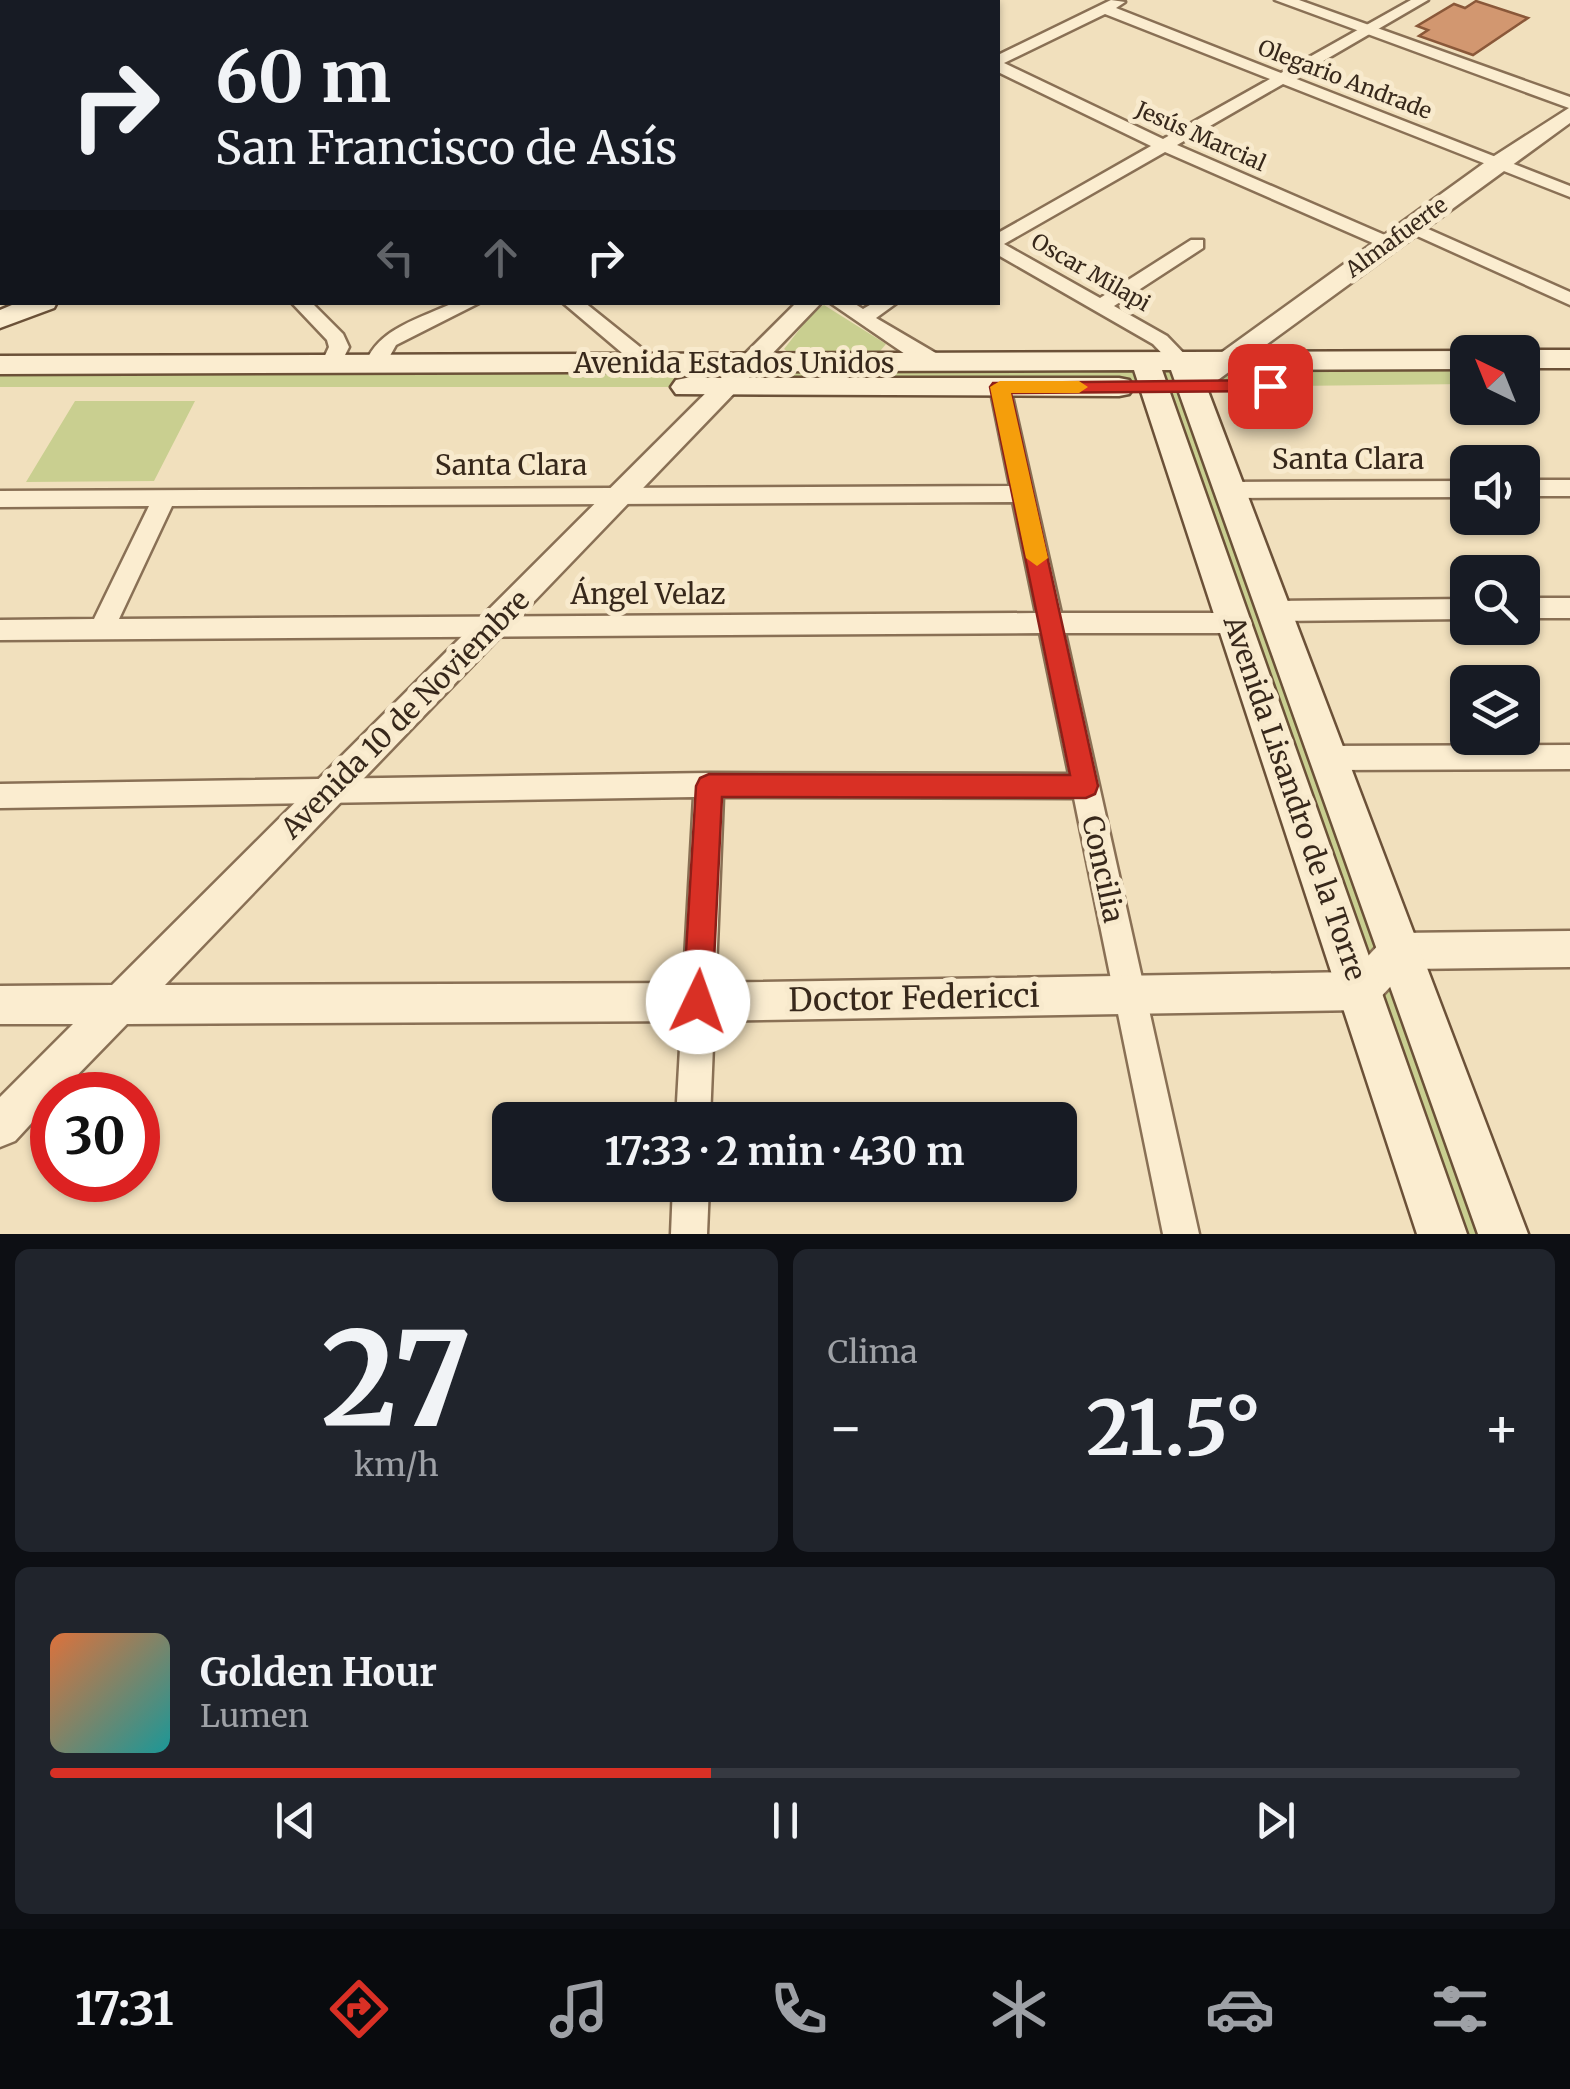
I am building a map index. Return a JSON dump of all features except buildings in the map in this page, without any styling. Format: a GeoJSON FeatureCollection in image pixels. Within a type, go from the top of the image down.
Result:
{"type":"FeatureCollection","features":[{"type":"Feature","properties":{"kind":"main road"},"geometry":{"type":"LineString","coordinates":[[0,320],[37,305]]}},
{"type":"Feature","properties":{"kind":"main road"},"geometry":{"type":"LineString","coordinates":[[1540,359],[1570,359]]}},
{"type":"Feature","properties":{"kind":"main road","name":"Avenida Estados Unidos"},"geometry":{"type":"LineString","coordinates":[[375,367],[727,387],[1000,387],[1224,362],[1450,360]]}},
{"type":"Feature","properties":{"kind":"main road","name":"Avenida Estados Unidos"},"geometry":{"type":"LineString","coordinates":[[0,365],[375,367],[941,362],[1167,368],[1450,383]]}},
{"type":"Feature","properties":{"kind":"main road","name":"Avenida Estados Unidos"},"geometry":{"type":"LineString","coordinates":[[0,388],[331,366]]}},
{"type":"Feature","properties":{"kind":"main road","name":"Avenida Lisandro de la Torre"},"geometry":{"type":"LineString","coordinates":[[1167,368],[1229,490],[1503,1234]]}},
{"type":"Feature","properties":{"kind":"main road","name":"Avenida Lisandro de la Torre"},"geometry":{"type":"LineString","coordinates":[[1167,368],[1236,624],[1442,1234]]}},
{"type":"Feature","properties":{"kind":"main road"},"geometry":{"type":"LineString","coordinates":[[1540,384],[1570,383]]}},
{"type":"Feature","properties":{"kind":"street"},"geometry":{"type":"LineString","coordinates":[[1000,62],[1122,0]]}},
{"type":"Feature","properties":{"kind":"street"},"geometry":{"type":"LineString","coordinates":[[1283,0],[1570,104]]}},
{"type":"Feature","properties":{"kind":"street"},"geometry":{"type":"LineString","coordinates":[[1000,239],[1422,0]]}},
{"type":"Feature","properties":{"kind":"street","name":"Olegario Andrade"},"geometry":{"type":"LineString","coordinates":[[1104,9],[1570,192]]}},
{"type":"Feature","properties":{"kind":"street","name":"Jesús Marcial"},"geometry":{"type":"LineString","coordinates":[[1000,64],[1164,146],[1388,242]]}},
{"type":"Feature","properties":{"kind":"street","name":"Almafuerte"},"geometry":{"type":"LineString","coordinates":[[1224,362],[1570,114]]}},
{"type":"Feature","properties":{"kind":"street"},"geometry":{"type":"LineString","coordinates":[[1410,226],[1570,299]]}},
{"type":"Feature","properties":{"kind":"street"},"geometry":{"type":"LineString","coordinates":[[1100,306],[1197,244]]}},
{"type":"Feature","properties":{"kind":"street","name":"Oscar Milapi"},"geometry":{"type":"LineString","coordinates":[[1000,249],[1100,306],[1167,368]]}},
{"type":"Feature","properties":{"kind":"street"},"geometry":{"type":"LineString","coordinates":[[303,305],[336,338],[331,366],[375,367],[389,341],[466,305]]}},
{"type":"Feature","properties":{"kind":"street"},"geometry":{"type":"LineString","coordinates":[[575,305],[648,364]]}},
{"type":"Feature","properties":{"kind":"street","name":"Avenida 10 de Noviembre"},"geometry":{"type":"LineString","coordinates":[[0,1126],[808,305]]}},
{"type":"Feature","properties":{"kind":"street"},"geometry":{"type":"LineString","coordinates":[[842,305],[912,350],[941,362]]}},
{"type":"Feature","properties":{"kind":"street"},"geometry":{"type":"LineString","coordinates":[[861,319],[884,305]]}},
{"type":"Feature","properties":{"kind":"street","name":"Concilia"},"geometry":{"type":"LineString","coordinates":[[1000,387],[1181,1234]]}},
{"type":"Feature","properties":{"kind":"street"},"geometry":{"type":"LineString","coordinates":[[1540,488],[1570,488]]}},
{"type":"Feature","properties":{"kind":"street","name":"Santa Clara"},"geometry":{"type":"LineString","coordinates":[[1229,490],[1450,489]]}},
{"type":"Feature","properties":{"kind":"street","name":"Santa Clara"},"geometry":{"type":"LineString","coordinates":[[1,500],[1023,494]]}},
{"type":"Feature","properties":{"kind":"street"},"geometry":{"type":"LineString","coordinates":[[102,630],[164,498]]}},
{"type":"Feature","properties":{"kind":"street"},"geometry":{"type":"LineString","coordinates":[[1540,608],[1570,608]]}},
{"type":"Feature","properties":{"kind":"street"},"geometry":{"type":"LineString","coordinates":[[1274,610],[1450,609]]}},
{"type":"Feature","properties":{"kind":"street","name":"Ángel Velaz"},"geometry":{"type":"LineString","coordinates":[[0,630],[494,624],[1236,624]]}},
{"type":"Feature","properties":{"kind":"street"},"geometry":{"type":"LineString","coordinates":[[1327,758],[1570,757]]}},
{"type":"Feature","properties":{"kind":"street"},"geometry":{"type":"LineString","coordinates":[[694,1102],[709,786]]}},
{"type":"Feature","properties":{"kind":"street"},"geometry":{"type":"LineString","coordinates":[[0,796],[709,786],[1086,786]]}},
{"type":"Feature","properties":{"kind":"street"},"geometry":{"type":"LineString","coordinates":[[1361,991],[1398,951],[1570,949]]}},
{"type":"Feature","properties":{"kind":"street","name":"Doctor Federicci"},"geometry":{"type":"LineString","coordinates":[[0,1005],[698,1002],[1361,991]]}},
{"type":"Feature","properties":{"kind":"street"},"geometry":{"type":"LineString","coordinates":[[689,1234],[690,1202]]}},
{"type":"Feature","properties":{"kind":"green space"},"geometry":{"type":"Polygon","coordinates":[[[824,305],[886,344],[876,356],[790,354],[784,349],[814,311],[824,305]]]}},
{"type":"Feature","properties":{"kind":"green space"},"geometry":{"type":"Polygon","coordinates":[[[1450,360],[1450,384],[1192,387],[1503,1234],[1442,1234],[1154,387],[0,387],[0,365],[1450,360]]]}},
{"type":"Feature","properties":{"kind":"green space"},"geometry":{"type":"Polygon","coordinates":[[[75,401],[195,401],[154,481],[26,482],[75,401]]]}},
{"type":"Feature","properties":{"kind":"slow traffic"},"geometry":{"type":"LineString","coordinates":[[1037,558],[1000,387],[1079,387]]}},
{"type":"Feature","properties":{"kind":"route"},"geometry":{"type":"LineString","coordinates":[[698,1002],[709,786],[1086,786],[1000,387],[1270,386]]}}]}
